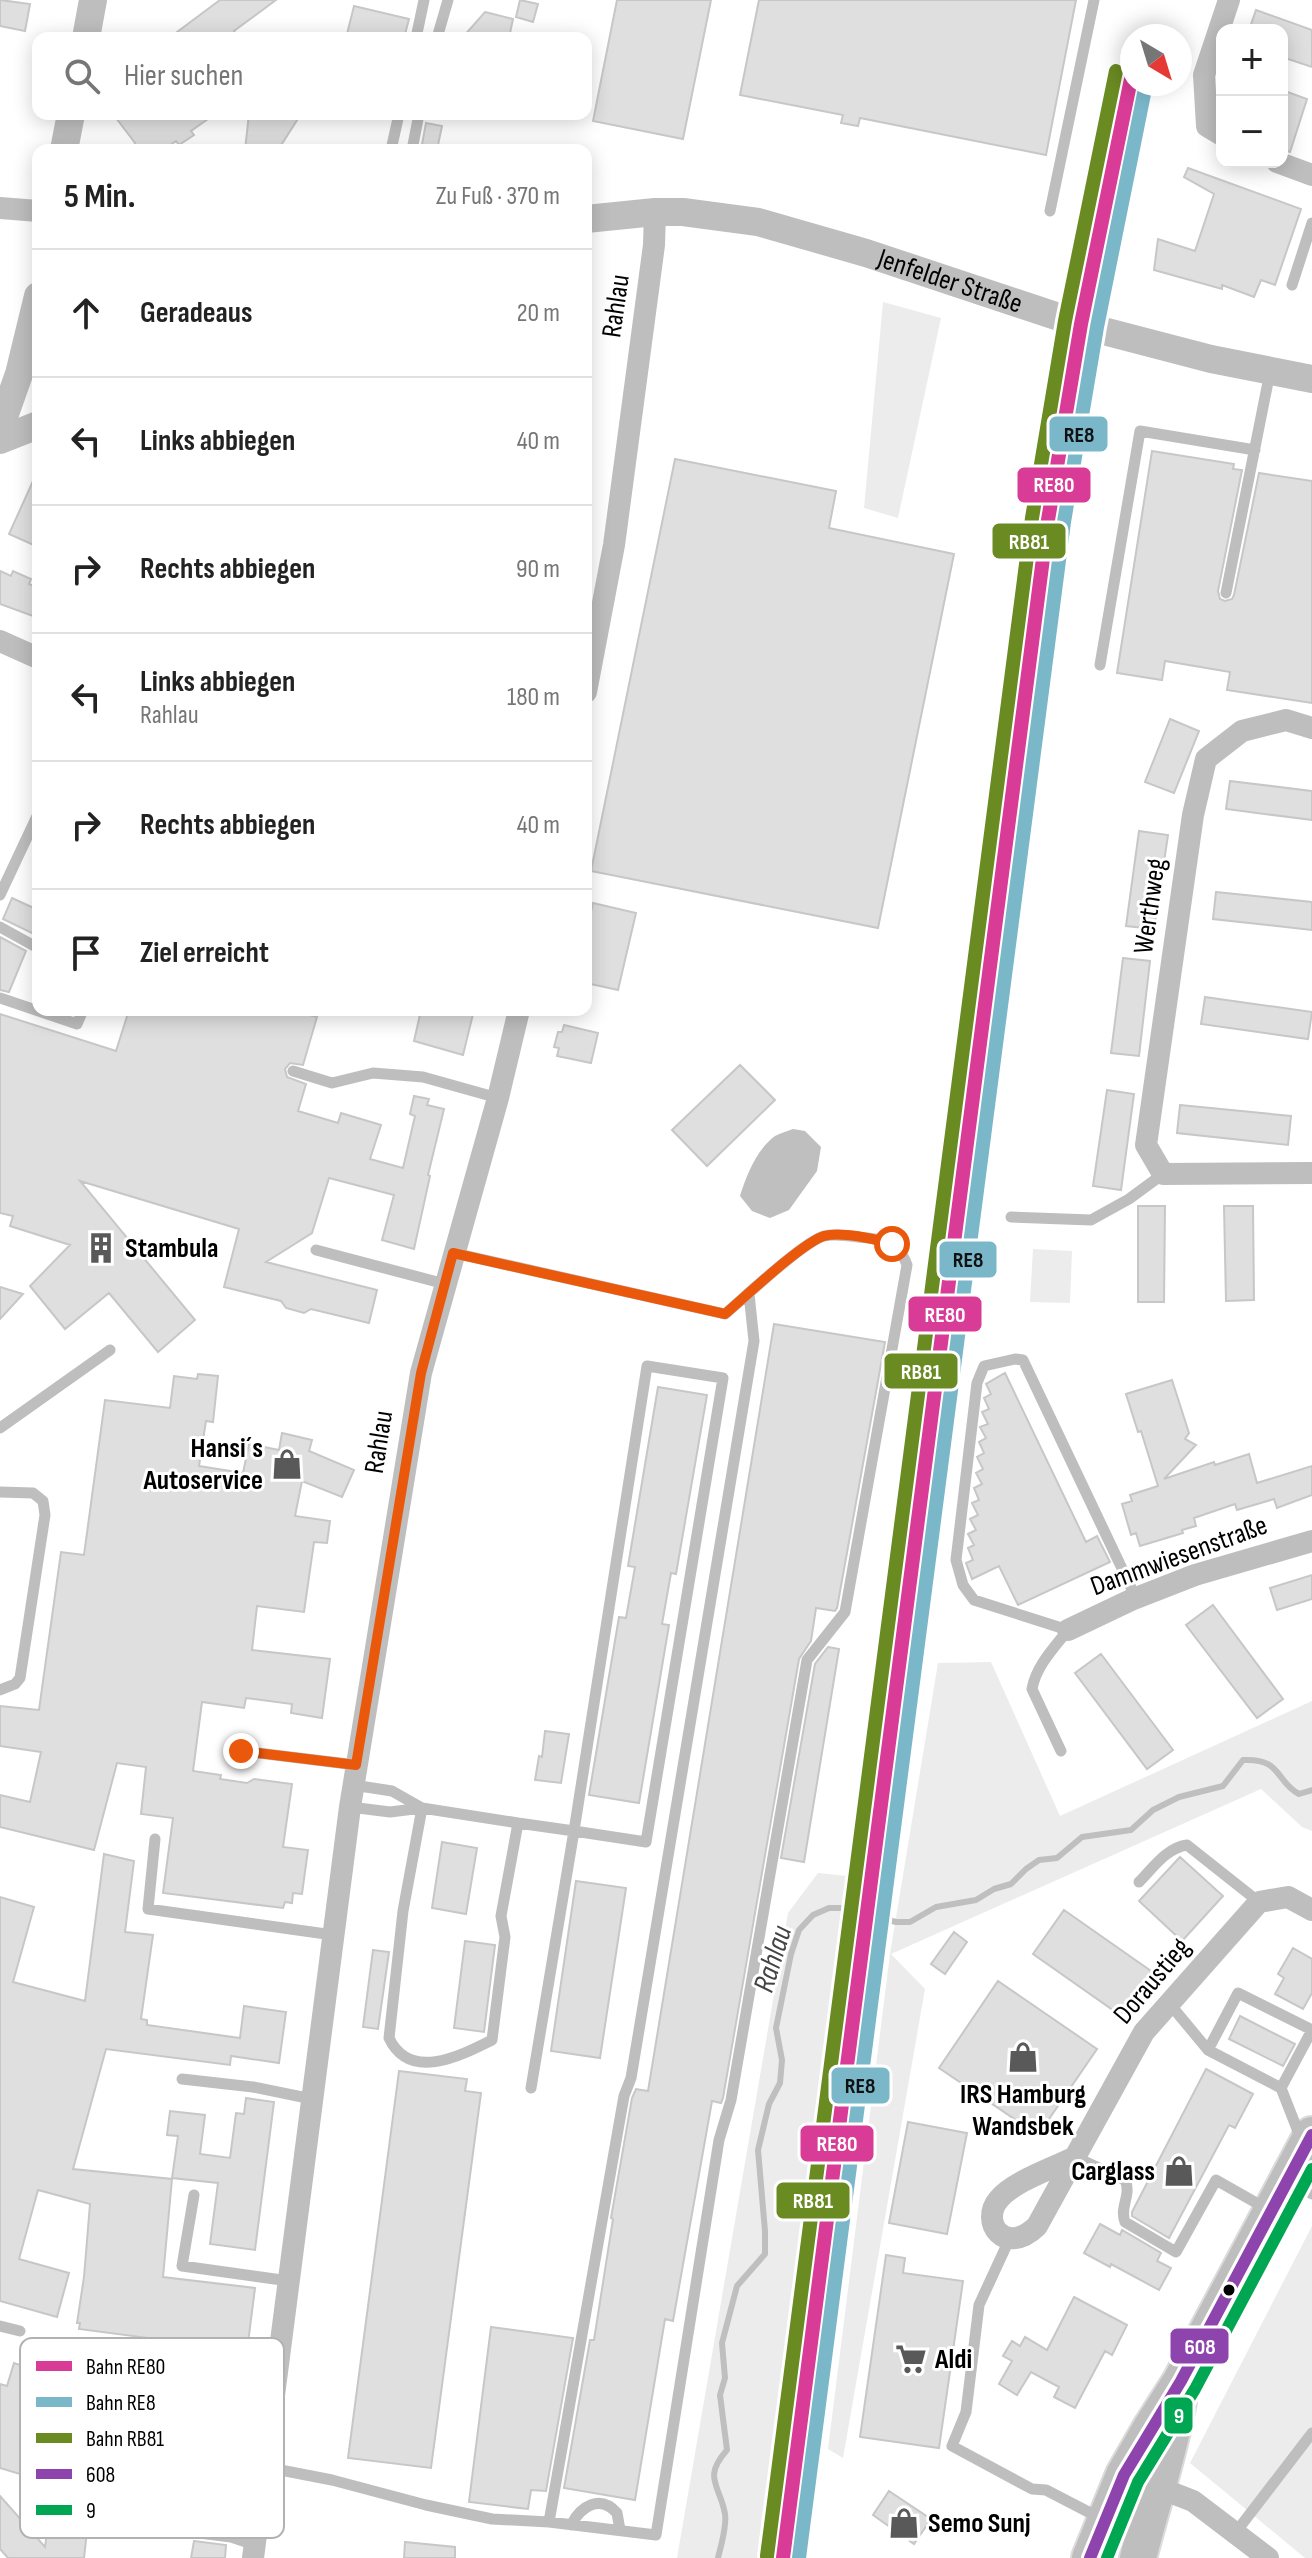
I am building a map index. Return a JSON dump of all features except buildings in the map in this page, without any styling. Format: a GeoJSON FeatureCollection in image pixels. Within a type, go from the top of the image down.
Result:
{"type":"FeatureCollection","features":[{"type":"Feature","properties":{"kind":"main road"},"geometry":{"type":"LineString","coordinates":[[1090,2558],[1104,2520],[1144,2440],[1290,2196],[1308,2142]]}},
{"type":"Feature","properties":{"kind":"main road"},"geometry":{"type":"LineString","coordinates":[[1138,2558],[1172,2435],[1181,2381]]}},
{"type":"Feature","properties":{"kind":"street"},"geometry":{"type":"LineString","coordinates":[[87,32],[93,0]]}},
{"type":"Feature","properties":{"kind":"street"},"geometry":{"type":"LineString","coordinates":[[1216,131],[1207,126],[1204,75],[1229,0]]}},
{"type":"Feature","properties":{"kind":"street"},"geometry":{"type":"LineString","coordinates":[[65,144],[70,120]]}},
{"type":"Feature","properties":{"kind":"street"},"geometry":{"type":"LineString","coordinates":[[1288,166],[1312,175]]}},
{"type":"Feature","properties":{"kind":"street"},"geometry":{"type":"LineString","coordinates":[[0,208],[32,211]]}},
{"type":"Feature","properties":{"kind":"street","name":"Jenfelder Straße"},"geometry":{"type":"LineString","coordinates":[[592,218],[655,212],[709,214],[788,229],[1092,328],[1211,359],[1312,379]]}},
{"type":"Feature","properties":{"kind":"street","name":"Rahlau"},"geometry":{"type":"LineString","coordinates":[[592,660],[614,545],[654,245],[655,212]]}},
{"type":"Feature","properties":{"kind":"street"},"geometry":{"type":"LineString","coordinates":[[0,428],[19,374],[32,321]]}},
{"type":"Feature","properties":{"kind":"street"},"geometry":{"type":"LineString","coordinates":[[0,440],[32,427]]}},
{"type":"Feature","properties":{"kind":"street"},"geometry":{"type":"LineString","coordinates":[[0,641],[32,655]]}},
{"type":"Feature","properties":{"kind":"street","name":"Werthweg"},"geometry":{"type":"LineString","coordinates":[[1163,1174],[1146,1145],[1193,815],[1206,759],[1242,731],[1286,720],[1312,728]]}},
{"type":"Feature","properties":{"kind":"street","name":"Rahlau"},"geometry":{"type":"LineString","coordinates":[[281,2338],[353,1786],[421,1373],[498,1098],[518,1016]]}},
{"type":"Feature","properties":{"kind":"street"},"geometry":{"type":"LineString","coordinates":[[1163,1174],[1312,1173]]}},
{"type":"Feature","properties":{"kind":"street","name":"Dammwiesenstraße"},"geometry":{"type":"LineString","coordinates":[[1068,1630],[1195,1575],[1312,1541]]}},
{"type":"Feature","properties":{"kind":"street"},"geometry":{"type":"LineString","coordinates":[[1259,1902],[1288,1897],[1312,1910]]}},
{"type":"Feature","properties":{"kind":"street","name":"Doraustieg"},"geometry":{"type":"LineString","coordinates":[[1009,2240],[1022,2237],[1037,2226],[1144,2032],[1259,1902]]}},
{"type":"Feature","properties":{"kind":"street"},"geometry":{"type":"LineString","coordinates":[[1009,2240],[993,2224],[993,2208],[997,2201],[1019,2185],[1075,2157]]}},
{"type":"Feature","properties":{"kind":"street"},"geometry":{"type":"LineString","coordinates":[[1155,2489],[1186,2497],[1205,2508],[1268,2558]]}},
{"type":"Feature","properties":{"kind":"lane"},"geometry":{"type":"LineString","coordinates":[[417,32],[424,0]]}},
{"type":"Feature","properties":{"kind":"lane"},"geometry":{"type":"LineString","coordinates":[[439,32],[448,0]]}},
{"type":"Feature","properties":{"kind":"lane"},"geometry":{"type":"LineString","coordinates":[[1050,211],[1094,0]]}},
{"type":"Feature","properties":{"kind":"lane"},"geometry":{"type":"LineString","coordinates":[[392,144],[398,120]]}},
{"type":"Feature","properties":{"kind":"lane"},"geometry":{"type":"LineString","coordinates":[[413,144],[418,120]]}},
{"type":"Feature","properties":{"kind":"lane"},"geometry":{"type":"LineString","coordinates":[[1292,285],[1312,223]]}},
{"type":"Feature","properties":{"kind":"lane"},"geometry":{"type":"LineString","coordinates":[[1226,593],[1270,371]]}},
{"type":"Feature","properties":{"kind":"lane"},"geometry":{"type":"LineString","coordinates":[[1100,665],[1140,431],[1255,450]]}},
{"type":"Feature","properties":{"kind":"lane"},"geometry":{"type":"LineString","coordinates":[[0,895],[32,827]]}},
{"type":"Feature","properties":{"kind":"lane"},"geometry":{"type":"LineString","coordinates":[[0,927],[32,945]]}},
{"type":"Feature","properties":{"kind":"lane"},"geometry":{"type":"LineString","coordinates":[[0,998],[32,1009]]}},
{"type":"Feature","properties":{"kind":"lane"},"geometry":{"type":"LineString","coordinates":[[53,1016],[77,1024],[80,1016]]}},
{"type":"Feature","properties":{"kind":"lane"},"geometry":{"type":"LineString","coordinates":[[293,1071],[332,1083],[373,1073],[423,1077],[498,1098]]}},
{"type":"Feature","properties":{"kind":"lane"},"geometry":{"type":"LineString","coordinates":[[1011,1217],[1091,1220],[1129,1199],[1163,1174]]}},
{"type":"Feature","properties":{"kind":"lane"},"geometry":{"type":"LineString","coordinates":[[284,2471],[479,2516],[656,2535],[719,2140],[731,2100],[807,1660],[845,1612],[907,1265],[904,1256],[892,1244],[875,1239],[824,1236],[806,1246],[725,1314],[453,1253]]}},
{"type":"Feature","properties":{"kind":"lane"},"geometry":{"type":"LineString","coordinates":[[316,1250],[445,1284]]}},
{"type":"Feature","properties":{"kind":"lane"},"geometry":{"type":"LineString","coordinates":[[549,2522],[612,2157],[624,2096],[631,2078],[754,1341],[749,1294]]}},
{"type":"Feature","properties":{"kind":"lane"},"geometry":{"type":"LineString","coordinates":[[0,1428],[110,1350]]}},
{"type":"Feature","properties":{"kind":"lane"},"geometry":{"type":"LineString","coordinates":[[1061,1751],[1032,1689],[1034,1679],[1048,1655],[1068,1630],[974,1600],[963,1585],[956,1560],[977,1383],[984,1366],[1023,1360],[1136,1598]]}},
{"type":"Feature","properties":{"kind":"lane"},"geometry":{"type":"LineString","coordinates":[[353,1786],[390,1812],[422,1808],[518,1823],[574,1831],[646,1842],[723,1378],[647,1366],[574,1831],[531,2088]]}},
{"type":"Feature","properties":{"kind":"lane"},"geometry":{"type":"LineString","coordinates":[[0,1492],[33,1493],[43,1501],[45,1515],[20,1678],[15,1684],[0,1690]]}},
{"type":"Feature","properties":{"kind":"lane"},"geometry":{"type":"LineString","coordinates":[[241,1751],[353,1786],[392,1791],[422,1808]]}},
{"type":"Feature","properties":{"kind":"lane"},"geometry":{"type":"LineString","coordinates":[[422,1808],[403,1911],[389,2038],[399,2054],[415,2060],[439,2063],[492,2040],[505,1937],[501,1916],[518,1823]]}},
{"type":"Feature","properties":{"kind":"lane"},"geometry":{"type":"LineString","coordinates":[[155,1839],[148,1909],[333,1935]]}},
{"type":"Feature","properties":{"kind":"lane"},"geometry":{"type":"LineString","coordinates":[[1139,1882],[1177,1846],[1187,1845],[1259,1902]]}},
{"type":"Feature","properties":{"kind":"lane"},"geometry":{"type":"LineString","coordinates":[[1208,2050],[1238,1993],[1312,2030],[1281,2088]]}},
{"type":"Feature","properties":{"kind":"lane"},"geometry":{"type":"LineString","coordinates":[[1169,2003],[1208,2050],[1281,2088],[1308,2142]]}},
{"type":"Feature","properties":{"kind":"lane"},"geometry":{"type":"LineString","coordinates":[[182,2079],[253,2087],[312,2099]]}},
{"type":"Feature","properties":{"kind":"lane"},"geometry":{"type":"LineString","coordinates":[[1075,2157],[1125,2180],[1128,2190],[1122,2209],[1125,2222],[1176,2252],[1216,2180],[1290,2196]]}},
{"type":"Feature","properties":{"kind":"lane"},"geometry":{"type":"LineString","coordinates":[[194,2195],[182,2266],[289,2281]]}},
{"type":"Feature","properties":{"kind":"lane"},"geometry":{"type":"LineString","coordinates":[[1009,2240],[979,2305],[966,2412],[952,2446],[1032,2489],[1046,2490],[1104,2520]]}},
{"type":"Feature","properties":{"kind":"lane"},"geometry":{"type":"LineString","coordinates":[[0,2326],[20,2331]]}},
{"type":"Feature","properties":{"kind":"lane"},"geometry":{"type":"LineString","coordinates":[[1236,2532],[1312,2433]]}},
{"type":"Feature","properties":{"kind":"lane"},"geometry":{"type":"LineString","coordinates":[[571,2525],[583,2507],[604,2504],[617,2513],[620,2530]]}},
{"type":"Feature","properties":{"kind":"lane"},"geometry":{"type":"LineString","coordinates":[[233,2538],[254,2551]]}},
{"type":"Feature","properties":{"kind":"shaded area"},"geometry":{"type":"Polygon","coordinates":[[[883,302],[941,318],[898,518],[864,508],[883,302]]]}},
{"type":"Feature","properties":{"kind":"shaded area"},"geometry":{"type":"Polygon","coordinates":[[[793,1129],[805,1131],[821,1147],[817,1171],[789,1210],[770,1218],[752,1211],[740,1196],[763,1148],[775,1136],[793,1129]]]}},
{"type":"Feature","properties":{"kind":"shaded area"},"geometry":{"type":"Polygon","coordinates":[[[1033,1249],[1072,1251],[1070,1303],[1030,1302],[1033,1249]]]}},
{"type":"Feature","properties":{"kind":"shaded area"},"geometry":{"type":"Polygon","coordinates":[[[991,1662],[1060,1816],[1312,1701],[1312,1831],[1302,1827],[1261,1789],[891,1954],[925,1989],[843,2458],[828,2449],[890,1954],[938,1663],[991,1662]]]}},
{"type":"Feature","properties":{"kind":"shaded area"},"geometry":{"type":"Polygon","coordinates":[[[818,1873],[857,1877],[760,2558],[677,2558],[788,1913],[818,1873]]]}},
{"type":"Feature","properties":{"kind":"shaded area"},"geometry":{"type":"Polygon","coordinates":[[[1312,2226],[1312,2558],[1305,2558],[1190,2463],[1312,2226]]]}},
{"type":"Feature","properties":{"kind":"waterway","name":"Rahlau"},"geometry":{"type":"LineString","coordinates":[[718,2558],[725,2519],[714,2475],[727,2450],[720,2395],[725,2378],[722,2343],[737,2286],[765,2254],[758,2150],[769,2104],[780,2083],[782,2060],[776,2028],[799,1930],[813,1915],[829,1908],[844,1908],[896,1922],[910,1922],[936,1907],[976,1900],[994,1889],[1011,1884],[1039,1860],[1057,1858],[1082,1837],[1131,1830],[1153,1810],[1179,1797],[1223,1786],[1243,1760],[1256,1760],[1272,1766],[1299,1794],[1312,1790]]}},
{"type":"Feature","properties":{"kind":"rail line","name":"RB81"},"geometry":{"type":"LineString","coordinates":[[767,2556],[1032,518],[1065,321],[1116,71]]}},
{"type":"Feature","properties":{"kind":"rail line","name":"RE80"},"geometry":{"type":"LineString","coordinates":[[783,2558],[1048,520],[1081,324],[1128,96]]}},
{"type":"Feature","properties":{"kind":"rail line","name":"RE8"},"geometry":{"type":"LineString","coordinates":[[799,2558],[1064,522],[1097,327],[1144,96]]}},
{"type":"Feature","properties":{"kind":"transit line","name":"608"},"geometry":{"type":"LineString","coordinates":[[1090,2558],[1124,2475],[1181,2381],[1312,2135]]}},
{"type":"Feature","properties":{"kind":"transit line","name":"9"},"geometry":{"type":"LineString","coordinates":[[1107,2558],[1138,2482],[1195,2389],[1312,2169]]}},
{"type":"Feature","properties":{"kind":"place","name":"Stambula"},"geometry":{"type":"Point","coordinates":[101,1248]}},
{"type":"Feature","properties":{"kind":"place","name":"Hansi´s Autoservice"},"geometry":{"type":"Point","coordinates":[287,1464]}},
{"type":"Feature","properties":{"kind":"place","name":"IRS Hamburg Wandsbek"},"geometry":{"type":"Point","coordinates":[1023,2057]}},
{"type":"Feature","properties":{"kind":"place","name":"Carglass"},"geometry":{"type":"Point","coordinates":[1179,2171]}},
{"type":"Feature","properties":{"kind":"place","name":"Aldi"},"geometry":{"type":"Point","coordinates":[911,2359]}},
{"type":"Feature","properties":{"kind":"place","name":"Semo Sunj"},"geometry":{"type":"Point","coordinates":[904,2523]}},
{"type":"Feature","properties":{"kind":"route"},"geometry":{"type":"LineString","coordinates":[[241,1751],[356,1765],[421,1373],[453,1253],[725,1314],[806,1246],[824,1236],[875,1239],[892,1244]]}}]}
